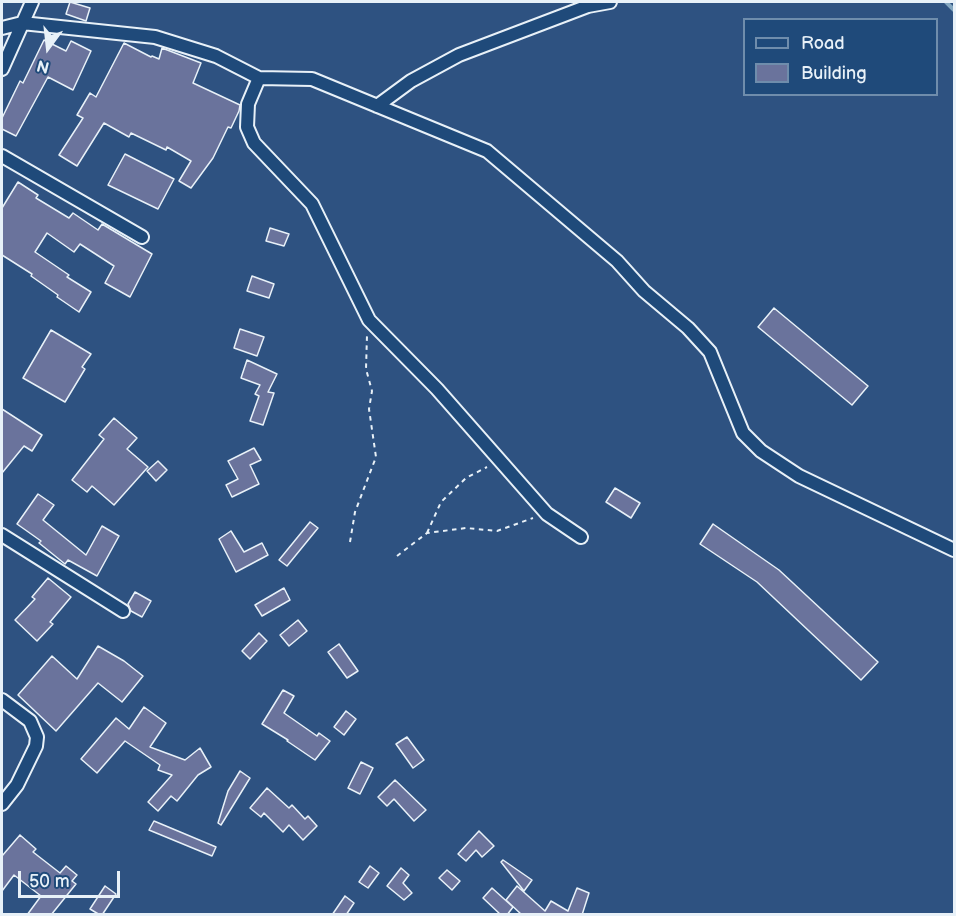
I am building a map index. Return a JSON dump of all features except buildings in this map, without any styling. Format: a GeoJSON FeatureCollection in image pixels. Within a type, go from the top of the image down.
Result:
{"type":"FeatureCollection","features":[{"type":"Feature","properties":{"kind":"street"},"geometry":{"type":"LineString","coordinates":[[2,69],[32,2]]}},
{"type":"Feature","properties":{"kind":"street"},"geometry":{"type":"LineString","coordinates":[[377,106],[411,81],[459,55],[588,6],[610,2]]}},
{"type":"Feature","properties":{"kind":"street"},"geometry":{"type":"LineString","coordinates":[[2,28],[22,23],[155,37],[216,56],[259,78],[312,79],[487,151],[616,261],[644,291],[688,328],[710,352],[743,433],[760,451],[799,476],[954,550]]}},
{"type":"Feature","properties":{"kind":"street"},"geometry":{"type":"LineString","coordinates":[[259,78],[248,104],[247,128],[250,135],[254,143],[312,204],[369,320],[437,389],[547,514],[581,537]]}},
{"type":"Feature","properties":{"kind":"street"},"geometry":{"type":"LineString","coordinates":[[2,156],[142,237]]}},
{"type":"Feature","properties":{"kind":"street"},"geometry":{"type":"LineString","coordinates":[[2,535],[123,611]]}},
{"type":"Feature","properties":{"kind":"street"},"geometry":{"type":"LineString","coordinates":[[2,699],[30,721],[37,737],[36,746],[17,785],[2,804]]}},
{"type":"Feature","properties":{"kind":"path"},"geometry":{"type":"LineString","coordinates":[[350,542],[355,512],[376,457],[369,409],[372,391],[366,369],[369,320]]}},
{"type":"Feature","properties":{"kind":"path"},"geometry":{"type":"LineString","coordinates":[[397,556],[427,533],[441,502],[466,478],[484,467],[501,464]]}},
{"type":"Feature","properties":{"kind":"path"},"geometry":{"type":"LineString","coordinates":[[427,533],[466,528],[496,531],[547,514]]}},
{"type":"Feature","properties":{"kind":"waterway"},"geometry":{"type":"LineString","coordinates":[[946,2],[954,10]]}}]}
